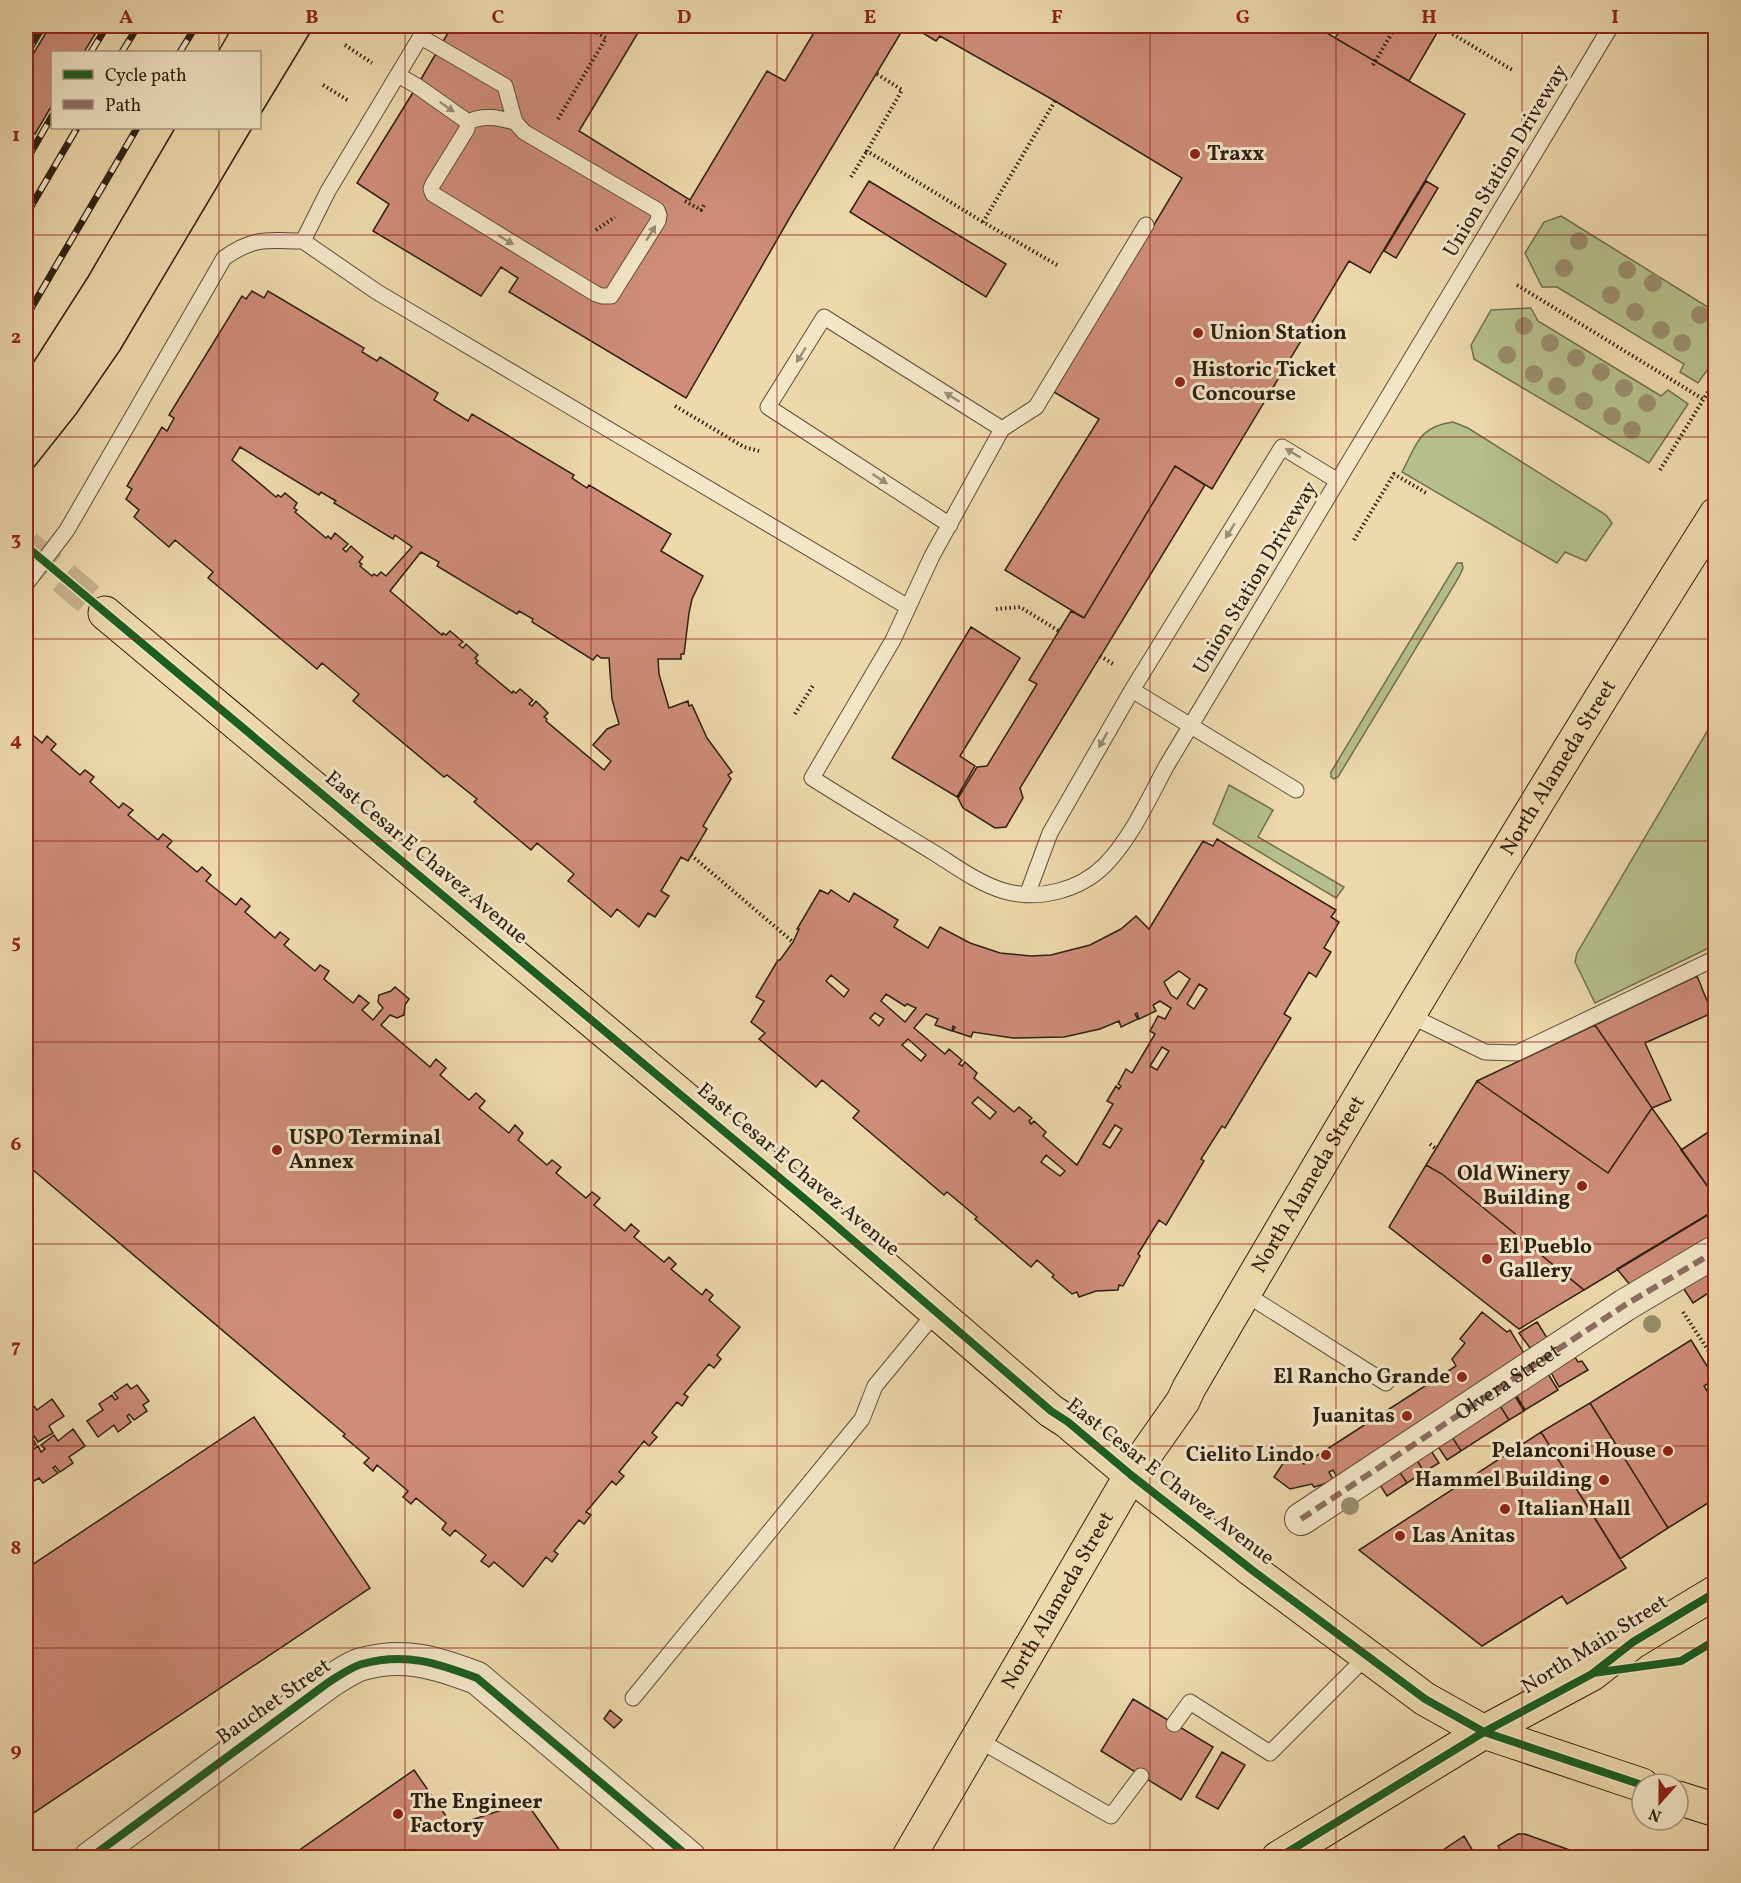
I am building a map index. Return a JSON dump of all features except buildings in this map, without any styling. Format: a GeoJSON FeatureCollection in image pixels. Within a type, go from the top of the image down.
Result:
{"type":"FeatureCollection","features":[{"type":"Feature","properties":{"kind":"main road","name":"North Alameda Street"},"geometry":{"type":"LineString","coordinates":[[908,1857],[1131,1475],[1183,1401],[1188,1388],[1244,1293],[1543,791],[1716,514]]}},
{"type":"Feature","properties":{"kind":"main road","name":"East Cesar E Chavez Avenue"},"geometry":{"type":"LineString","coordinates":[[105,613],[794,1190],[1051,1411],[1367,1656],[1425,1699],[1484,1732],[1630,1781]]}},
{"type":"Feature","properties":{"kind":"main road","name":"North Main Street"},"geometry":{"type":"LineString","coordinates":[[1278,1857],[1484,1732],[1592,1674],[1633,1642],[1716,1592]]}},
{"type":"Feature","properties":{"kind":"main road"},"geometry":{"type":"LineString","coordinates":[[1690,1802],[1716,1810]]}},
{"type":"Feature","properties":{"kind":"street","name":"Olvera Street"},"geometry":{"type":"LineString","coordinates":[[1301,1519],[1625,1305],[1716,1251]]}},
{"type":"Feature","properties":{"kind":"street","name":"Bauchet Street"},"geometry":{"type":"LineString","coordinates":[[90,1857],[329,1682],[361,1664],[399,1658],[437,1663],[477,1678],[690,1857]]}},
{"type":"Feature","properties":{"kind":"lane","name":"Union Station Driveway"},"geometry":{"type":"LineString","coordinates":[[908,607],[893,640],[812,778],[986,884],[1005,892],[1027,895],[1053,894],[1082,882],[1104,867],[1122,845],[1611,26]]}},
{"type":"Feature","properties":{"kind":"lane"},"geometry":{"type":"LineString","coordinates":[[303,241],[328,191],[424,31],[505,86],[515,122],[524,132],[657,210],[660,215],[658,221],[611,296],[596,294],[433,194],[431,189],[433,184],[467,129],[468,122]]}},
{"type":"Feature","properties":{"kind":"lane"},"geometry":{"type":"LineString","coordinates":[[398,75],[468,122]]}},
{"type":"Feature","properties":{"kind":"lane"},"geometry":{"type":"LineString","coordinates":[[468,122],[478,117],[496,117],[515,122]]}},
{"type":"Feature","properties":{"kind":"lane"},"geometry":{"type":"LineString","coordinates":[[26,584],[67,530],[224,258],[242,246],[262,240],[303,241],[377,292],[908,607],[932,556],[1002,429],[1036,407],[1146,225]]}},
{"type":"Feature","properties":{"kind":"lane"},"geometry":{"type":"LineString","coordinates":[[950,525],[768,407],[824,317],[1002,429]]}},
{"type":"Feature","properties":{"kind":"lane"},"geometry":{"type":"LineString","coordinates":[[1027,895],[1050,833],[1132,690],[1282,447],[1338,481]]}},
{"type":"Feature","properties":{"kind":"lane"},"geometry":{"type":"LineString","coordinates":[[1132,690],[1296,790]]}},
{"type":"Feature","properties":{"kind":"lane"},"geometry":{"type":"LineString","coordinates":[[1409,1015],[1485,1052],[1517,1053],[1716,958]]}},
{"type":"Feature","properties":{"kind":"lane"},"geometry":{"type":"LineString","coordinates":[[1244,1293],[1386,1383]]}},
{"type":"Feature","properties":{"kind":"lane"},"geometry":{"type":"LineString","coordinates":[[633,1698],[862,1419],[875,1386],[936,1312]]}},
{"type":"Feature","properties":{"kind":"lane"},"geometry":{"type":"LineString","coordinates":[[1174,1724],[1190,1702],[1270,1753],[1367,1656]]}},
{"type":"Feature","properties":{"kind":"lane"},"geometry":{"type":"LineString","coordinates":[[977,1739],[1111,1816],[1141,1776]]}},
{"type":"Feature","properties":{"kind":"path"},"geometry":{"type":"LineString","coordinates":[[555,125],[606,38],[585,26]]}},
{"type":"Feature","properties":{"kind":"path"},"geometry":{"type":"LineString","coordinates":[[1372,65],[1396,26]]}},
{"type":"Feature","properties":{"kind":"path"},"geometry":{"type":"LineString","coordinates":[[1441,27],[1514,71]]}},
{"type":"Feature","properties":{"kind":"path"},"geometry":{"type":"LineString","coordinates":[[345,45],[373,63]]}},
{"type":"Feature","properties":{"kind":"path"},"geometry":{"type":"LineString","coordinates":[[851,177],[902,90],[877,74]]}},
{"type":"Feature","properties":{"kind":"path"},"geometry":{"type":"LineString","coordinates":[[323,85],[349,101]]}},
{"type":"Feature","properties":{"kind":"path"},"geometry":{"type":"LineString","coordinates":[[983,222],[1055,101]]}},
{"type":"Feature","properties":{"kind":"path"},"geometry":{"type":"LineString","coordinates":[[867,150],[1059,266]]}},
{"type":"Feature","properties":{"kind":"path"},"geometry":{"type":"LineString","coordinates":[[680,198],[701,210],[704,205]]}},
{"type":"Feature","properties":{"kind":"path"},"geometry":{"type":"LineString","coordinates":[[596,231],[625,210]]}},
{"type":"Feature","properties":{"kind":"path"},"geometry":{"type":"LineString","coordinates":[[1517,285],[1704,399]]}},
{"type":"Feature","properties":{"kind":"path"},"geometry":{"type":"LineString","coordinates":[[1660,470],[1716,379]]}},
{"type":"Feature","properties":{"kind":"path"},"geometry":{"type":"LineString","coordinates":[[675,406],[744,447],[759,451]]}},
{"type":"Feature","properties":{"kind":"path"},"geometry":{"type":"LineString","coordinates":[[1354,540],[1394,474],[1428,494]]}},
{"type":"Feature","properties":{"kind":"path"},"geometry":{"type":"LineString","coordinates":[[996,609],[1020,607],[1059,631]]}},
{"type":"Feature","properties":{"kind":"path"},"geometry":{"type":"LineString","coordinates":[[795,714],[814,684]]}},
{"type":"Feature","properties":{"kind":"path"},"geometry":{"type":"LineString","coordinates":[[691,855],[794,942]]}},
{"type":"Feature","properties":{"kind":"path"},"geometry":{"type":"LineString","coordinates":[[1430,1144],[1436,1149]]}},
{"type":"Feature","properties":{"kind":"path"},"geometry":{"type":"LineString","coordinates":[[1663,1282],[1716,1362]]}},
{"type":"Feature","properties":{"kind":"green space"},"geometry":{"type":"Polygon","coordinates":[[[1561,216],[1711,309],[1715,317],[1715,359],[1698,383],[1680,372],[1684,364],[1557,287],[1542,287],[1525,253],[1544,222],[1561,216]]]}},
{"type":"Feature","properties":{"kind":"green space"},"geometry":{"type":"Polygon","coordinates":[[[1531,308],[1538,321],[1661,396],[1668,390],[1688,404],[1649,463],[1474,359],[1471,345],[1491,310],[1531,308]]]}},
{"type":"Feature","properties":{"kind":"green space"},"geometry":{"type":"Polygon","coordinates":[[[1453,422],[1468,428],[1606,515],[1612,523],[1586,561],[1565,552],[1557,563],[1402,472],[1425,433],[1441,424],[1453,422]]]}},
{"type":"Feature","properties":{"kind":"green space"},"geometry":{"type":"Polygon","coordinates":[[[1457,563],[1462,563],[1463,568],[1459,577],[1338,777],[1334,779],[1331,777],[1331,772],[1457,563]]]}},
{"type":"Feature","properties":{"kind":"green space"},"geometry":{"type":"Polygon","coordinates":[[[1715,718],[1715,945],[1595,1003],[1575,962],[1577,953],[1715,718]]]}},
{"type":"Feature","properties":{"kind":"green space"},"geometry":{"type":"Polygon","coordinates":[[[1229,785],[1273,810],[1258,837],[1344,887],[1336,898],[1213,824],[1229,785]]]}},
{"type":"Feature","properties":{"kind":"tunnel"},"geometry":{"type":"LineString","coordinates":[[26,546],[105,613]]}},
{"type":"Feature","properties":{"kind":"tram line"},"geometry":{"type":"LineString","coordinates":[[219,51],[233,26]]}},
{"type":"Feature","properties":{"kind":"tram line"},"geometry":{"type":"LineString","coordinates":[[261,113],[314,26]]}},
{"type":"Feature","properties":{"kind":"tram line"},"geometry":{"type":"LineString","coordinates":[[26,374],[88,277],[174,129]]}},
{"type":"Feature","properties":{"kind":"tram line"},"geometry":{"type":"LineString","coordinates":[[26,477],[76,414],[120,350],[251,129]]}},
{"type":"Feature","properties":{"kind":"railway"},"geometry":{"type":"LineString","coordinates":[[26,55],[43,26]]}},
{"type":"Feature","properties":{"kind":"railway"},"geometry":{"type":"LineString","coordinates":[[92,51],[107,26]]}},
{"type":"Feature","properties":{"kind":"railway"},"geometry":{"type":"LineString","coordinates":[[123,51],[138,26]]}},
{"type":"Feature","properties":{"kind":"railway"},"geometry":{"type":"LineString","coordinates":[[181,51],[196,26]]}},
{"type":"Feature","properties":{"kind":"railway"},"geometry":{"type":"LineString","coordinates":[[26,161],[51,118]]}},
{"type":"Feature","properties":{"kind":"railway"},"geometry":{"type":"LineString","coordinates":[[26,215],[76,129]]}},
{"type":"Feature","properties":{"kind":"railway"},"geometry":{"type":"LineString","coordinates":[[26,317],[136,129]]}},
{"type":"Feature","properties":{"kind":"marked path"},"geometry":{"type":"LineString","coordinates":[[1301,1519],[1625,1305],[1716,1251]]}},
{"type":"Feature","properties":{"kind":"cycle path"},"geometry":{"type":"LineString","coordinates":[[26,546],[812,1205],[1051,1411],[1068,1422],[1131,1475],[1252,1570],[1425,1699],[1484,1732],[1630,1781]]}},
{"type":"Feature","properties":{"kind":"cycle path"},"geometry":{"type":"LineString","coordinates":[[1278,1858],[1484,1732],[1592,1674],[1633,1642],[1716,1592]]}},
{"type":"Feature","properties":{"kind":"cycle path"},"geometry":{"type":"LineString","coordinates":[[1593,1673],[1681,1661],[1716,1640]]}},
{"type":"Feature","properties":{"kind":"cycle path"},"geometry":{"type":"LineString","coordinates":[[90,1858],[329,1682],[358,1665],[392,1659],[421,1661],[477,1678],[690,1858]]}},
{"type":"Feature","properties":{"kind":"place","name":"Traxx"},"geometry":{"type":"Point","coordinates":[1195,154]}},
{"type":"Feature","properties":{"kind":"place","name":"Union Station"},"geometry":{"type":"Point","coordinates":[1198,333]}},
{"type":"Feature","properties":{"kind":"place","name":"Historic Ticket Concourse"},"geometry":{"type":"Point","coordinates":[1180,382]}},
{"type":"Feature","properties":{"kind":"place","name":"USPO Terminal Annex"},"geometry":{"type":"Point","coordinates":[277,1150]}},
{"type":"Feature","properties":{"kind":"place","name":"Old Winery Building"},"geometry":{"type":"Point","coordinates":[1582,1186]}},
{"type":"Feature","properties":{"kind":"place","name":"El Pueblo Gallery"},"geometry":{"type":"Point","coordinates":[1487,1259]}},
{"type":"Feature","properties":{"kind":"place","name":"El Rancho Grande"},"geometry":{"type":"Point","coordinates":[1462,1377]}},
{"type":"Feature","properties":{"kind":"place","name":"Juanitas"},"geometry":{"type":"Point","coordinates":[1407,1416]}},
{"type":"Feature","properties":{"kind":"place","name":"Pelanconi House"},"geometry":{"type":"Point","coordinates":[1668,1451]}},
{"type":"Feature","properties":{"kind":"place","name":"Cielito Lindo"},"geometry":{"type":"Point","coordinates":[1326,1455]}},
{"type":"Feature","properties":{"kind":"place","name":"Hammel Building"},"geometry":{"type":"Point","coordinates":[1604,1480]}},
{"type":"Feature","properties":{"kind":"place","name":"Italian Hall"},"geometry":{"type":"Point","coordinates":[1505,1509]}},
{"type":"Feature","properties":{"kind":"place","name":"Las Anitas"},"geometry":{"type":"Point","coordinates":[1400,1536]}},
{"type":"Feature","properties":{"kind":"place","name":"The Engineer Factory"},"geometry":{"type":"Point","coordinates":[398,1814]}}]}
